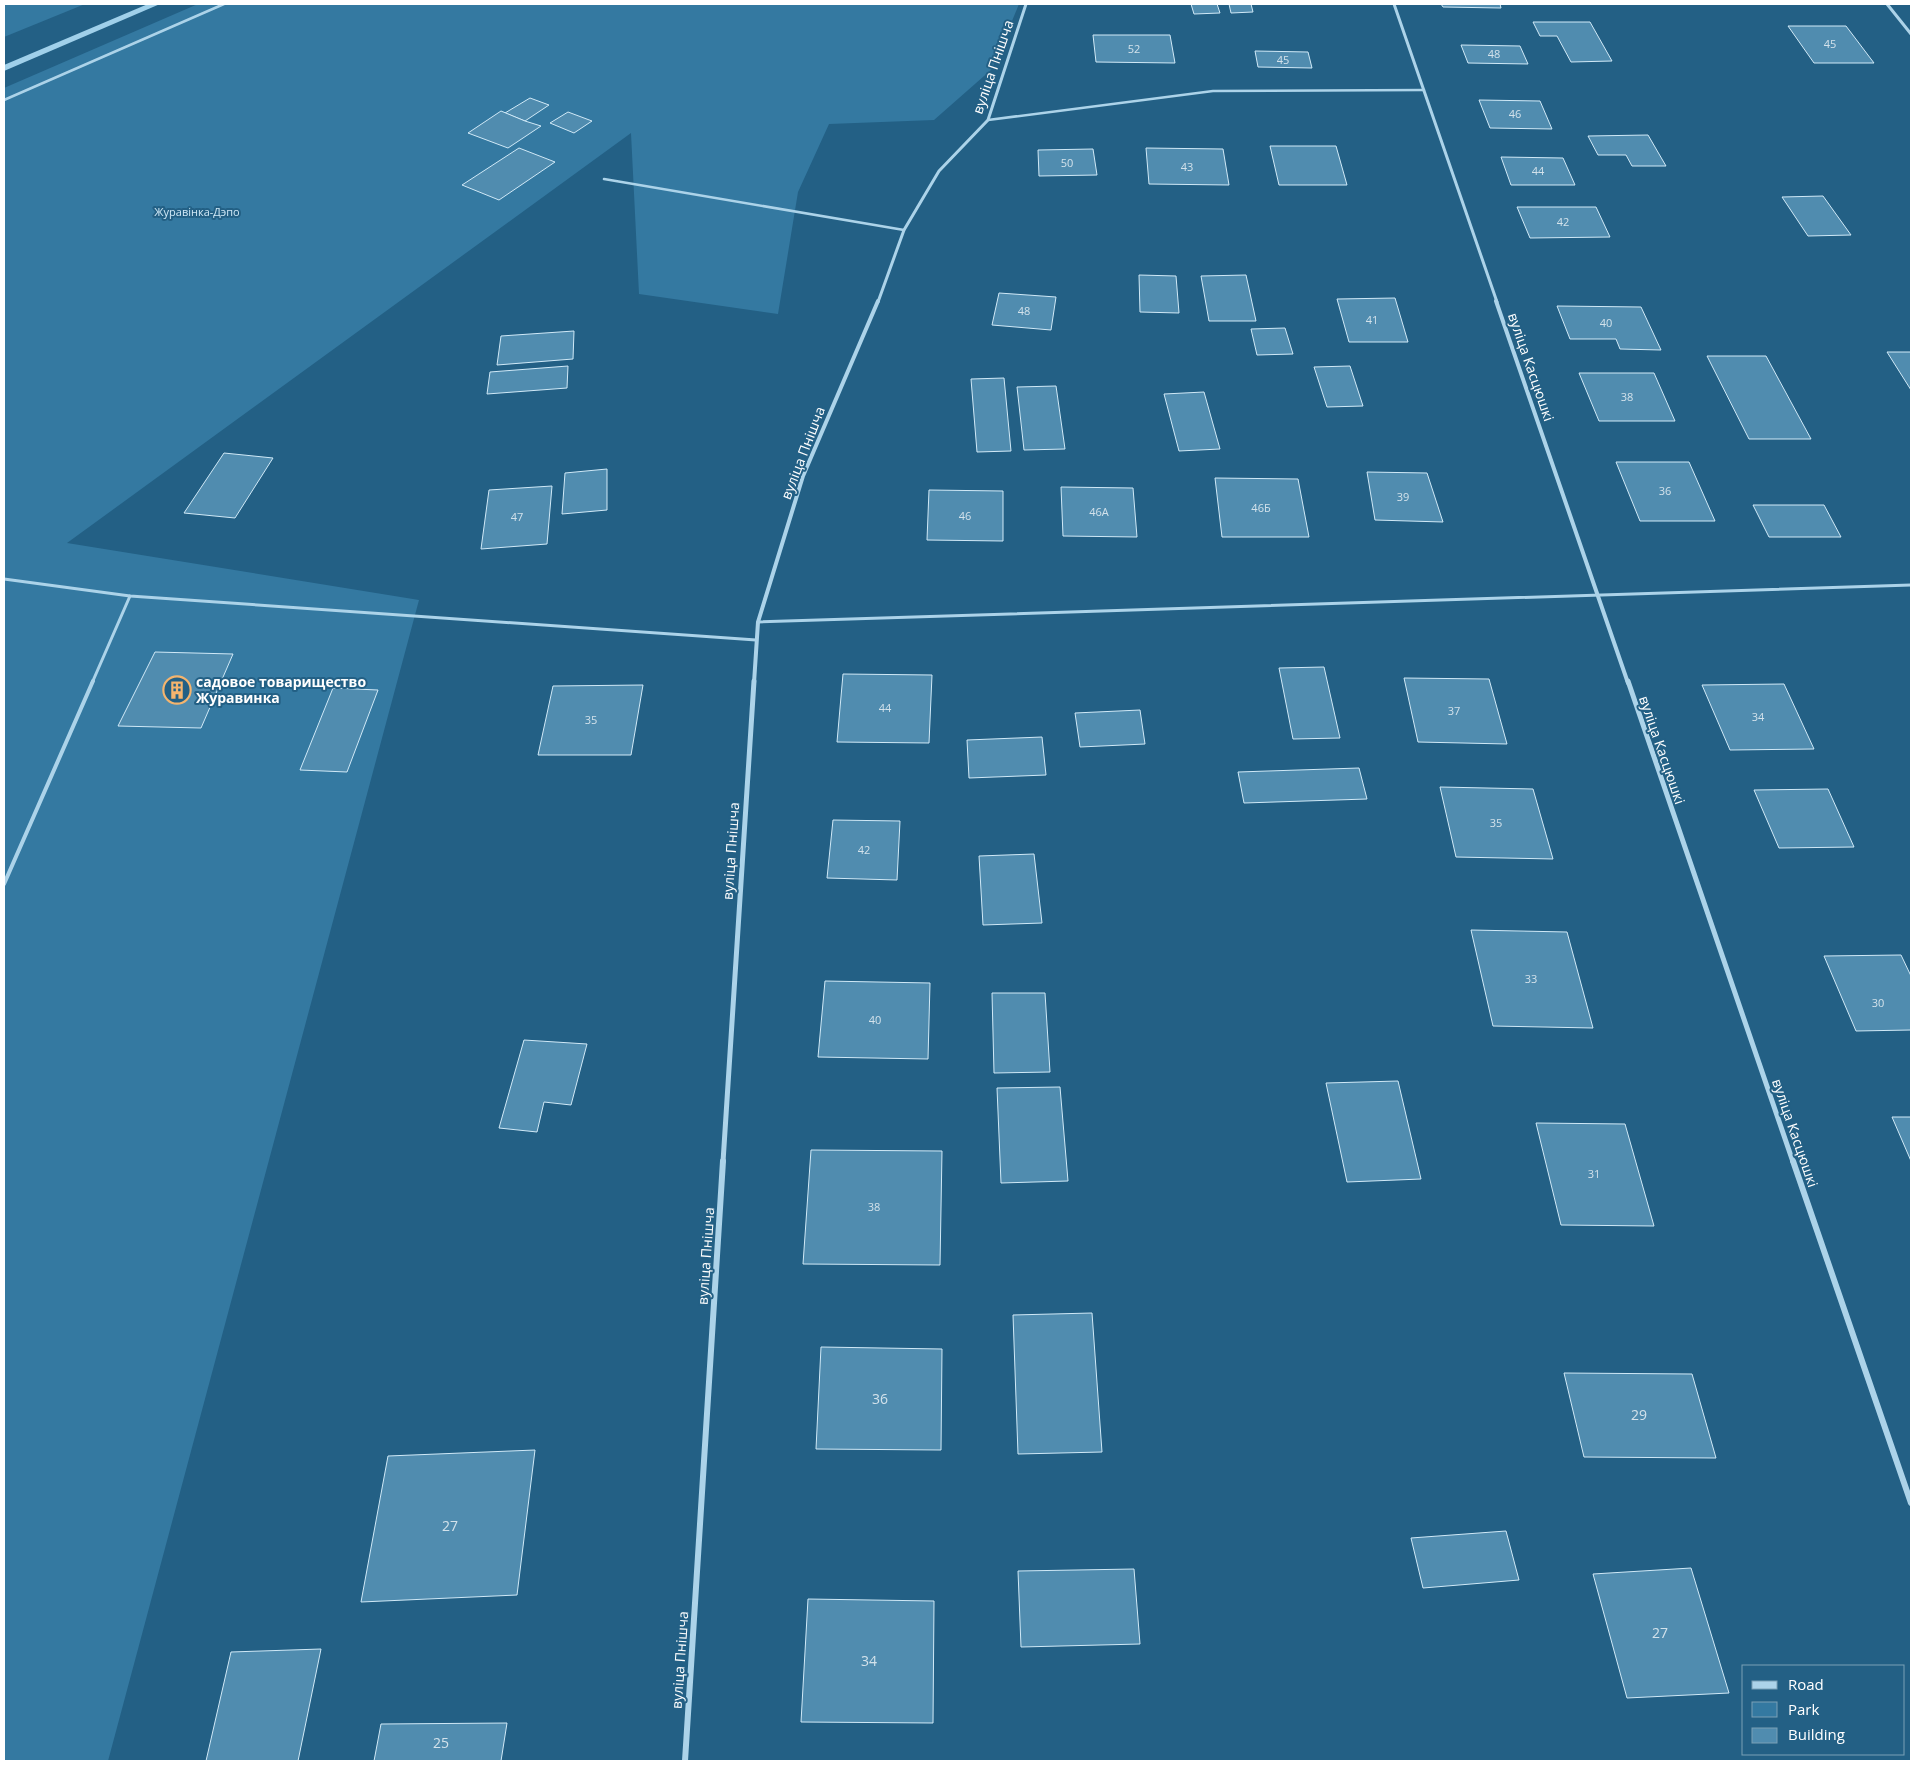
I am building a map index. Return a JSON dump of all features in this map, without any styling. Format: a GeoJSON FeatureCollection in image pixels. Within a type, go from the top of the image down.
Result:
{"type":"FeatureCollection","features":[{"type":"Feature","properties":{"kind":"street","name":"вуліца Пнішча"},"geometry":{"type":"LineString","coordinates":[[685,1761],[758,622],[803,476],[882,292],[904,230],[940,171],[988,120],[1026,4]]}},
{"type":"Feature","properties":{"kind":"street","name":"вуліца Касцюшкі"},"geometry":{"type":"LineString","coordinates":[[1394,4],[1911,1503]]}},
{"type":"Feature","properties":{"kind":"street"},"geometry":{"type":"LineString","coordinates":[[1887,4],[1911,34]]}},
{"type":"Feature","properties":{"kind":"lane"},"geometry":{"type":"LineString","coordinates":[[4,100],[224,4]]}},
{"type":"Feature","properties":{"kind":"lane"},"geometry":{"type":"LineString","coordinates":[[988,120],[1213,91],[1424,90]]}},
{"type":"Feature","properties":{"kind":"lane"},"geometry":{"type":"LineString","coordinates":[[604,179],[904,230]]}},
{"type":"Feature","properties":{"kind":"lane"},"geometry":{"type":"LineString","coordinates":[[4,579],[130,596],[756,640]]}},
{"type":"Feature","properties":{"kind":"lane"},"geometry":{"type":"LineString","coordinates":[[758,622],[1596,594],[1911,586]]}},
{"type":"Feature","properties":{"kind":"lane"},"geometry":{"type":"LineString","coordinates":[[4,884],[130,596]]}},
{"type":"Feature","properties":{"kind":"green space"},"geometry":{"type":"Polygon","coordinates":[[[4,4],[85,4],[4,37],[4,4]]]}},
{"type":"Feature","properties":{"kind":"green space","name":"Журавінка-Дэпо"},"geometry":{"type":"Polygon","coordinates":[[[198,4],[1019,4],[992,69],[934,120],[829,124],[798,192],[778,314],[639,294],[631,133],[67,543],[419,600],[108,1761],[4,1761],[4,88],[198,4]]]}},
{"type":"Feature","properties":{"kind":"building"},"geometry":{"type":"Polygon","coordinates":[[[1191,4],[1217,4],[1220,13],[1194,14],[1191,4]]]}},
{"type":"Feature","properties":{"kind":"building"},"geometry":{"type":"Polygon","coordinates":[[[1229,4],[1251,4],[1253,12],[1231,13],[1229,4]]]}},
{"type":"Feature","properties":{"kind":"building"},"geometry":{"type":"Polygon","coordinates":[[[1441,4],[1500,4],[1501,8],[1443,7],[1441,4]]]}},
{"type":"Feature","properties":{"kind":"building"},"geometry":{"type":"Polygon","coordinates":[[[1533,22],[1590,22],[1612,61],[1571,62],[1557,36],[1540,36],[1533,22]]]}},
{"type":"Feature","properties":{"kind":"building"},"geometry":{"type":"Polygon","coordinates":[[[1788,26],[1846,26],[1874,63],[1814,63],[1788,26]]]}},
{"type":"Feature","properties":{"kind":"building"},"geometry":{"type":"Polygon","coordinates":[[[1093,35],[1170,35],[1175,63],[1096,62],[1093,35]]]}},
{"type":"Feature","properties":{"kind":"building"},"geometry":{"type":"Polygon","coordinates":[[[1461,45],[1520,46],[1528,64],[1468,63],[1461,45]]]}},
{"type":"Feature","properties":{"kind":"building"},"geometry":{"type":"Polygon","coordinates":[[[1255,51],[1308,52],[1312,68],[1258,67],[1255,51]]]}},
{"type":"Feature","properties":{"kind":"building"},"geometry":{"type":"Polygon","coordinates":[[[530,98],[549,105],[525,121],[505,113],[530,98]]]}},
{"type":"Feature","properties":{"kind":"building"},"geometry":{"type":"Polygon","coordinates":[[[1479,100],[1540,101],[1552,129],[1490,128],[1479,100]]]}},
{"type":"Feature","properties":{"kind":"building"},"geometry":{"type":"Polygon","coordinates":[[[501,111],[541,126],[508,148],[468,133],[501,111]]]}},
{"type":"Feature","properties":{"kind":"building"},"geometry":{"type":"Polygon","coordinates":[[[568,112],[592,121],[574,133],[550,123],[568,112]]]}},
{"type":"Feature","properties":{"kind":"building"},"geometry":{"type":"Polygon","coordinates":[[[1648,135],[1666,166],[1632,166],[1626,155],[1598,155],[1588,136],[1648,135]]]}},
{"type":"Feature","properties":{"kind":"building"},"geometry":{"type":"Polygon","coordinates":[[[1270,146],[1336,146],[1347,185],[1279,185],[1270,146]]]}},
{"type":"Feature","properties":{"kind":"building"},"geometry":{"type":"Polygon","coordinates":[[[519,148],[555,162],[499,200],[462,185],[519,148]]]}},
{"type":"Feature","properties":{"kind":"building"},"geometry":{"type":"Polygon","coordinates":[[[1146,148],[1223,149],[1229,185],[1149,184],[1146,148]]]}},
{"type":"Feature","properties":{"kind":"building"},"geometry":{"type":"Polygon","coordinates":[[[1093,149],[1097,175],[1039,176],[1038,150],[1093,149]]]}},
{"type":"Feature","properties":{"kind":"building"},"geometry":{"type":"Polygon","coordinates":[[[1501,157],[1563,158],[1575,185],[1511,185],[1501,157]]]}},
{"type":"Feature","properties":{"kind":"building"},"geometry":{"type":"Polygon","coordinates":[[[1823,196],[1851,235],[1808,236],[1782,197],[1823,196]]]}},
{"type":"Feature","properties":{"kind":"building"},"geometry":{"type":"Polygon","coordinates":[[[1517,207],[1596,207],[1610,237],[1530,238],[1517,207]]]}},
{"type":"Feature","properties":{"kind":"building"},"geometry":{"type":"Polygon","coordinates":[[[1139,275],[1176,276],[1179,313],[1140,312],[1139,275]]]}},
{"type":"Feature","properties":{"kind":"building"},"geometry":{"type":"Polygon","coordinates":[[[1246,275],[1256,321],[1209,321],[1201,276],[1246,275]]]}},
{"type":"Feature","properties":{"kind":"building"},"geometry":{"type":"Polygon","coordinates":[[[999,293],[1056,297],[1051,330],[992,325],[999,293]]]}},
{"type":"Feature","properties":{"kind":"building"},"geometry":{"type":"Polygon","coordinates":[[[1395,298],[1408,342],[1349,342],[1337,299],[1395,298]]]}},
{"type":"Feature","properties":{"kind":"building"},"geometry":{"type":"Polygon","coordinates":[[[1557,306],[1641,307],[1661,350],[1620,349],[1616,339],[1570,339],[1557,306]]]}},
{"type":"Feature","properties":{"kind":"building"},"geometry":{"type":"Polygon","coordinates":[[[1285,328],[1293,354],[1257,355],[1251,329],[1285,328]]]}},
{"type":"Feature","properties":{"kind":"building"},"geometry":{"type":"Polygon","coordinates":[[[574,331],[573,359],[497,365],[501,336],[574,331]]]}},
{"type":"Feature","properties":{"kind":"building"},"geometry":{"type":"Polygon","coordinates":[[[1887,352],[1911,352],[1911,390],[1887,352]]]}},
{"type":"Feature","properties":{"kind":"building"},"geometry":{"type":"Polygon","coordinates":[[[1707,356],[1766,356],[1811,439],[1749,439],[1707,356]]]}},
{"type":"Feature","properties":{"kind":"building"},"geometry":{"type":"Polygon","coordinates":[[[568,366],[567,388],[487,394],[490,372],[568,366]]]}},
{"type":"Feature","properties":{"kind":"building"},"geometry":{"type":"Polygon","coordinates":[[[1350,366],[1363,406],[1327,407],[1314,367],[1350,366]]]}},
{"type":"Feature","properties":{"kind":"building"},"geometry":{"type":"Polygon","coordinates":[[[1579,373],[1654,373],[1675,421],[1599,421],[1579,373]]]}},
{"type":"Feature","properties":{"kind":"building"},"geometry":{"type":"Polygon","coordinates":[[[1004,378],[1011,451],[977,452],[971,379],[1004,378]]]}},
{"type":"Feature","properties":{"kind":"building"},"geometry":{"type":"Polygon","coordinates":[[[1056,386],[1065,449],[1024,450],[1017,387],[1056,386]]]}},
{"type":"Feature","properties":{"kind":"building"},"geometry":{"type":"Polygon","coordinates":[[[1204,392],[1220,449],[1179,451],[1164,394],[1204,392]]]}},
{"type":"Feature","properties":{"kind":"building"},"geometry":{"type":"Polygon","coordinates":[[[224,453],[273,458],[235,518],[184,513],[224,453]]]}},
{"type":"Feature","properties":{"kind":"building"},"geometry":{"type":"Polygon","coordinates":[[[1616,462],[1689,462],[1715,521],[1640,521],[1616,462]]]}},
{"type":"Feature","properties":{"kind":"building"},"geometry":{"type":"Polygon","coordinates":[[[607,469],[607,510],[562,514],[565,473],[607,469]]]}},
{"type":"Feature","properties":{"kind":"building"},"geometry":{"type":"Polygon","coordinates":[[[1367,472],[1427,473],[1443,522],[1375,520],[1367,472]]]}},
{"type":"Feature","properties":{"kind":"building"},"geometry":{"type":"Polygon","coordinates":[[[1215,478],[1298,479],[1309,537],[1222,537],[1215,478]]]}},
{"type":"Feature","properties":{"kind":"building"},"geometry":{"type":"Polygon","coordinates":[[[552,486],[547,544],[481,549],[489,490],[552,486]]]}},
{"type":"Feature","properties":{"kind":"building"},"geometry":{"type":"Polygon","coordinates":[[[1061,487],[1133,488],[1137,537],[1063,536],[1061,487]]]}},
{"type":"Feature","properties":{"kind":"building"},"geometry":{"type":"Polygon","coordinates":[[[929,490],[1003,491],[1003,541],[927,540],[929,490]]]}},
{"type":"Feature","properties":{"kind":"building"},"geometry":{"type":"Polygon","coordinates":[[[1753,505],[1824,505],[1841,537],[1769,537],[1753,505]]]}},
{"type":"Feature","properties":{"kind":"building","name":"садовое товарищество Журавинка"},"geometry":{"type":"Polygon","coordinates":[[[155,652],[233,654],[201,728],[118,726],[155,652]]]}},
{"type":"Feature","properties":{"kind":"building"},"geometry":{"type":"Polygon","coordinates":[[[1324,667],[1340,738],[1293,739],[1279,668],[1324,667]]]}},
{"type":"Feature","properties":{"kind":"building"},"geometry":{"type":"Polygon","coordinates":[[[843,674],[932,675],[929,743],[837,742],[843,674]]]}},
{"type":"Feature","properties":{"kind":"building"},"geometry":{"type":"Polygon","coordinates":[[[1404,678],[1489,679],[1507,744],[1418,742],[1404,678]]]}},
{"type":"Feature","properties":{"kind":"building"},"geometry":{"type":"Polygon","coordinates":[[[1784,684],[1814,749],[1730,750],[1702,685],[1784,684]]]}},
{"type":"Feature","properties":{"kind":"building"},"geometry":{"type":"Polygon","coordinates":[[[643,685],[631,755],[538,755],[553,686],[643,685]]]}},
{"type":"Feature","properties":{"kind":"building"},"geometry":{"type":"Polygon","coordinates":[[[333,688],[378,690],[347,772],[300,770],[333,688]]]}},
{"type":"Feature","properties":{"kind":"building"},"geometry":{"type":"Polygon","coordinates":[[[1140,710],[1145,744],[1080,747],[1075,713],[1140,710]]]}},
{"type":"Feature","properties":{"kind":"building"},"geometry":{"type":"Polygon","coordinates":[[[1042,737],[1046,775],[969,778],[967,740],[1042,737]]]}},
{"type":"Feature","properties":{"kind":"building"},"geometry":{"type":"Polygon","coordinates":[[[1359,768],[1367,799],[1244,803],[1238,772],[1359,768]]]}},
{"type":"Feature","properties":{"kind":"building"},"geometry":{"type":"Polygon","coordinates":[[[1440,787],[1533,789],[1553,859],[1456,857],[1440,787]]]}},
{"type":"Feature","properties":{"kind":"building"},"geometry":{"type":"Polygon","coordinates":[[[1828,789],[1854,847],[1779,848],[1754,790],[1828,789]]]}},
{"type":"Feature","properties":{"kind":"building"},"geometry":{"type":"Polygon","coordinates":[[[833,820],[900,821],[897,880],[827,878],[833,820]]]}},
{"type":"Feature","properties":{"kind":"building"},"geometry":{"type":"Polygon","coordinates":[[[1034,854],[1042,923],[983,925],[979,856],[1034,854]]]}},
{"type":"Feature","properties":{"kind":"building"},"geometry":{"type":"Polygon","coordinates":[[[1471,930],[1567,932],[1593,1028],[1493,1026],[1471,930]]]}},
{"type":"Feature","properties":{"kind":"building"},"geometry":{"type":"Polygon","coordinates":[[[1901,955],[1911,976],[1911,1030],[1856,1031],[1824,956],[1901,955]]]}},
{"type":"Feature","properties":{"kind":"building"},"geometry":{"type":"Polygon","coordinates":[[[825,981],[930,983],[928,1059],[818,1057],[825,981]]]}},
{"type":"Feature","properties":{"kind":"building"},"geometry":{"type":"Polygon","coordinates":[[[992,993],[1045,993],[1050,1072],[994,1073],[992,993]]]}},
{"type":"Feature","properties":{"kind":"building"},"geometry":{"type":"Polygon","coordinates":[[[524,1040],[587,1044],[571,1105],[544,1102],[537,1132],[499,1128],[524,1040]]]}},
{"type":"Feature","properties":{"kind":"building"},"geometry":{"type":"Polygon","coordinates":[[[1398,1081],[1421,1179],[1347,1182],[1326,1083],[1398,1081]]]}},
{"type":"Feature","properties":{"kind":"building"},"geometry":{"type":"Polygon","coordinates":[[[1060,1087],[1068,1181],[1001,1183],[997,1088],[1060,1087]]]}},
{"type":"Feature","properties":{"kind":"building"},"geometry":{"type":"Polygon","coordinates":[[[1892,1117],[1911,1117],[1911,1161],[1892,1117]]]}},
{"type":"Feature","properties":{"kind":"building"},"geometry":{"type":"Polygon","coordinates":[[[1536,1123],[1625,1124],[1654,1226],[1561,1225],[1536,1123]]]}},
{"type":"Feature","properties":{"kind":"building"},"geometry":{"type":"Polygon","coordinates":[[[811,1150],[942,1151],[940,1265],[803,1264],[811,1150]]]}},
{"type":"Feature","properties":{"kind":"building"},"geometry":{"type":"Polygon","coordinates":[[[1092,1313],[1102,1452],[1018,1454],[1013,1315],[1092,1313]]]}},
{"type":"Feature","properties":{"kind":"building"},"geometry":{"type":"Polygon","coordinates":[[[821,1347],[942,1349],[941,1450],[816,1449],[821,1347]]]}},
{"type":"Feature","properties":{"kind":"building"},"geometry":{"type":"Polygon","coordinates":[[[1564,1373],[1692,1374],[1716,1458],[1584,1457],[1564,1373]]]}},
{"type":"Feature","properties":{"kind":"building"},"geometry":{"type":"Polygon","coordinates":[[[535,1450],[517,1595],[361,1602],[388,1456],[535,1450]]]}},
{"type":"Feature","properties":{"kind":"building"},"geometry":{"type":"Polygon","coordinates":[[[1506,1531],[1519,1580],[1423,1588],[1411,1538],[1506,1531]]]}},
{"type":"Feature","properties":{"kind":"building"},"geometry":{"type":"Polygon","coordinates":[[[1691,1568],[1729,1693],[1627,1698],[1593,1574],[1691,1568]]]}},
{"type":"Feature","properties":{"kind":"building"},"geometry":{"type":"Polygon","coordinates":[[[1134,1569],[1140,1644],[1021,1647],[1018,1571],[1134,1569]]]}},
{"type":"Feature","properties":{"kind":"building"},"geometry":{"type":"Polygon","coordinates":[[[808,1599],[934,1601],[933,1723],[801,1722],[808,1599]]]}},
{"type":"Feature","properties":{"kind":"building"},"geometry":{"type":"Polygon","coordinates":[[[321,1649],[298,1761],[206,1761],[231,1652],[321,1649]]]}},
{"type":"Feature","properties":{"kind":"building"},"geometry":{"type":"Polygon","coordinates":[[[507,1723],[501,1761],[374,1761],[381,1724],[507,1723]]]}},
{"type":"Feature","properties":{"kind":"waterway"},"geometry":{"type":"LineString","coordinates":[[4,68],[155,4]]}},
{"type":"Feature","properties":{"kind":"place","name":"садовое товарищество Журавинка"},"geometry":{"type":"Point","coordinates":[177,690]}}]}
